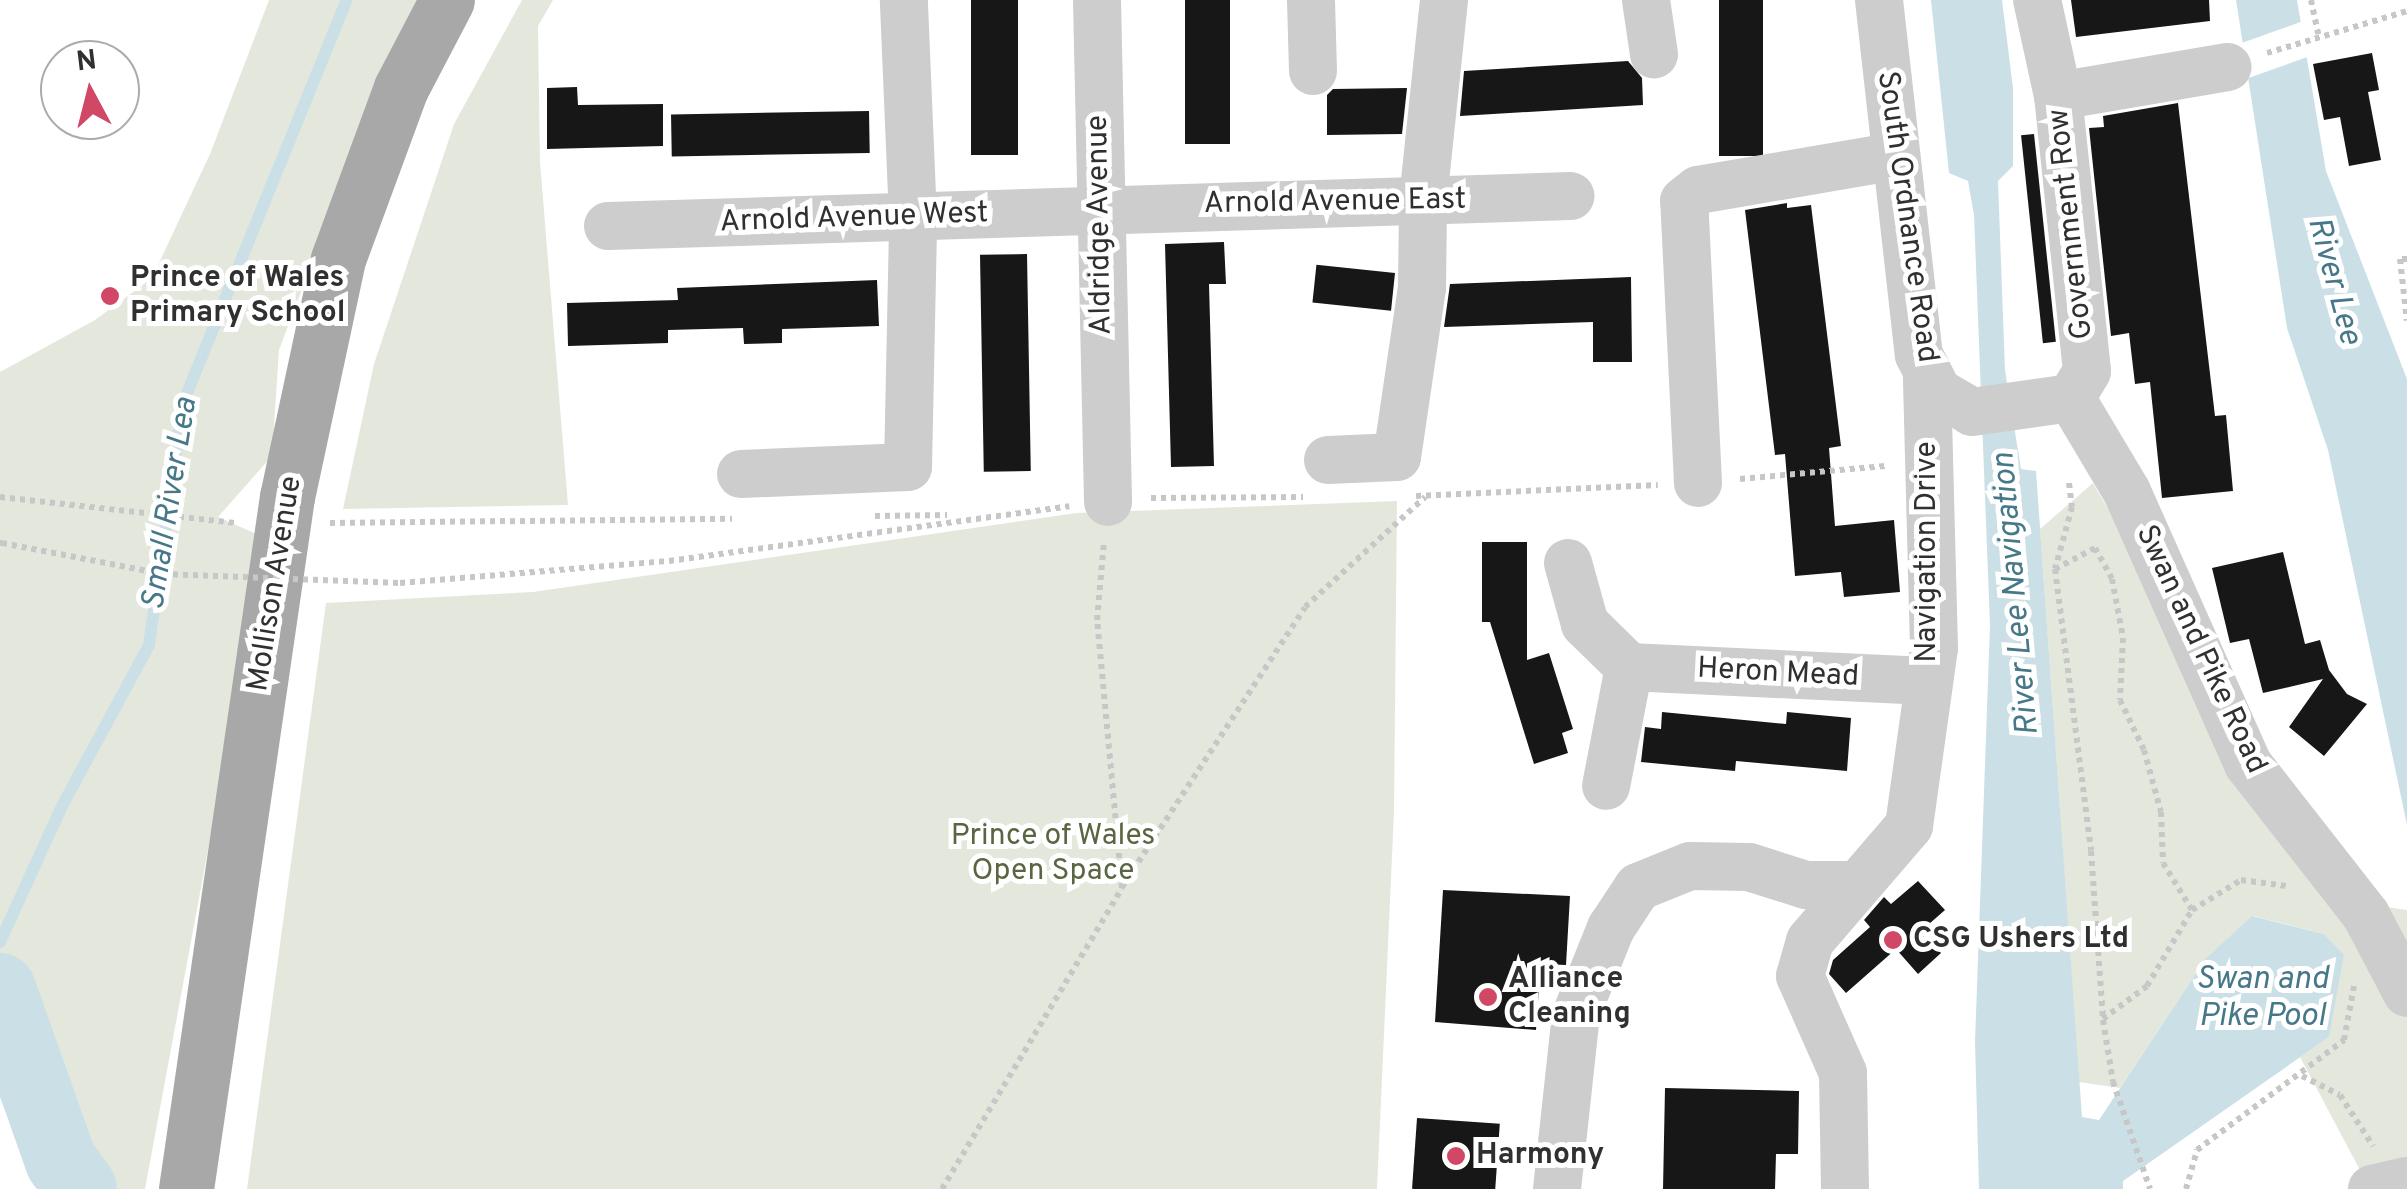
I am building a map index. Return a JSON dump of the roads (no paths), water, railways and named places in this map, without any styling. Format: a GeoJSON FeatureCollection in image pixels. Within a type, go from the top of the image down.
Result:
{"type":"FeatureCollection","features":[{"type":"Feature","properties":{"kind":"main road","name":"Mollison Avenue"},"geometry":{"type":"LineString","coordinates":[[186,1189],[287,497],[338,259],[401,88],[447,0]]}},
{"type":"Feature","properties":{"kind":"street"},"geometry":{"type":"LineString","coordinates":[[740,496],[908,467],[913,219],[904,0]]}},
{"type":"Feature","properties":{"kind":"street","name":"Aldridge Avenue"},"geometry":{"type":"LineString","coordinates":[[1097,0],[1108,502]]}},
{"type":"Feature","properties":{"kind":"street"},"geometry":{"type":"LineString","coordinates":[[1311,0],[1312,71]]}},
{"type":"Feature","properties":{"kind":"street"},"geometry":{"type":"LineString","coordinates":[[1321,478],[1398,457],[1422,288],[1423,200],[1444,0]]}},
{"type":"Feature","properties":{"kind":"street"},"geometry":{"type":"LineString","coordinates":[[1646,0],[1654,54]]}},
{"type":"Feature","properties":{"kind":"street","name":"South Ordnance Road"},"geometry":{"type":"LineString","coordinates":[[1878,0],[1915,329],[1928,377],[1949,402],[1972,412],[2048,403]]}},
{"type":"Feature","properties":{"kind":"street","name":"Government Row"},"geometry":{"type":"LineString","coordinates":[[2037,0],[2058,96],[2087,331],[2088,372],[2048,403]]}},
{"type":"Feature","properties":{"kind":"street"},"geometry":{"type":"LineString","coordinates":[[2058,96],[2228,68]]}},
{"type":"Feature","properties":{"kind":"street"},"geometry":{"type":"LineString","coordinates":[[1698,483],[1684,201],[1698,190],[1896,156]]}},
{"type":"Feature","properties":{"kind":"street","name":"Arnold Avenue East"},"geometry":{"type":"LineString","coordinates":[[1099,209],[1571,196]]}},
{"type":"Feature","properties":{"kind":"street","name":"Arnold Avenue West"},"geometry":{"type":"LineString","coordinates":[[608,226],[913,219],[1099,209]]}},
{"type":"Feature","properties":{"kind":"street","name":"Navigation Drive"},"geometry":{"type":"LineString","coordinates":[[1846,1189],[1843,1072],[1800,976],[1810,941],[1909,826],[1923,760],[1927,681],[1934,648],[1928,377]]}},
{"type":"Feature","properties":{"kind":"street","name":"Swan and Pike Road"},"geometry":{"type":"LineString","coordinates":[[2048,403],[2127,492],[2248,764],[2366,914],[2407,993]]}},
{"type":"Feature","properties":{"kind":"street"},"geometry":{"type":"LineString","coordinates":[[1568,563],[1586,624],[1629,668],[1606,786]]}},
{"type":"Feature","properties":{"kind":"street","name":"Heron Mead"},"geometry":{"type":"LineString","coordinates":[[1629,668],[1927,681]]}},
{"type":"Feature","properties":{"kind":"street"},"geometry":{"type":"LineString","coordinates":[[1557,1189],[1576,1015],[1611,928],[1638,888],[1690,866],[1748,867],[1806,885],[1856,885]]}},
{"type":"Feature","properties":{"kind":"street"},"geometry":{"type":"LineString","coordinates":[[2372,1189],[2407,1181]]}},
{"type":"Feature","properties":{"kind":"water"},"geometry":{"type":"Polygon","coordinates":[[[1931,0],[2002,0],[2013,88],[2013,166],[1998,181],[2005,370],[2021,469],[2036,471],[2082,1117],[2099,1120],[2206,958],[2252,916],[2324,934],[2344,955],[2329,1037],[2123,1181],[2123,1189],[1979,1189],[1975,1042],[1990,625],[1974,215],[1968,181],[1949,173],[1931,0]]]}},
{"type":"Feature","properties":{"kind":"water","name":"River Lee"},"geometry":{"type":"Polygon","coordinates":[[[2236,0],[2297,0],[2326,171],[2407,379],[2407,825],[2328,450],[2287,328],[2236,0]]]}},
{"type":"Feature","properties":{"kind":"waterway","name":"Small River Lea"},"geometry":{"type":"LineString","coordinates":[[0,942],[62,806],[149,645],[183,403],[347,0]]}},
{"type":"Feature","properties":{"kind":"waterway"},"geometry":{"type":"LineString","coordinates":[[0,989],[61,1161],[81,1189]]}},
{"type":"Feature","properties":{"kind":"place","name":"Prince of Wales Primary School"},"geometry":{"type":"Point","coordinates":[110,296]}},
{"type":"Feature","properties":{"kind":"place","name":"CSG Ushers Ltd"},"geometry":{"type":"Point","coordinates":[1893,940]}},
{"type":"Feature","properties":{"kind":"place","name":"Alliance Cleaning"},"geometry":{"type":"Point","coordinates":[1488,997]}},
{"type":"Feature","properties":{"kind":"place","name":"Harmony"},"geometry":{"type":"Point","coordinates":[1456,1156]}},
{"type":"Feature","properties":{"kind":"water label","name":"River Lee Navigation"},"geometry":{"type":"Point","coordinates":[2017,594]}},
{"type":"Feature","properties":{"kind":"water label","name":"Swan and Pike Pool"},"geometry":{"type":"Point","coordinates":[2262,1000]}},
{"type":"Feature","properties":{"kind":"park label","name":"Prince of Wales Open Space"},"geometry":{"type":"Point","coordinates":[1053,854]}}]}
